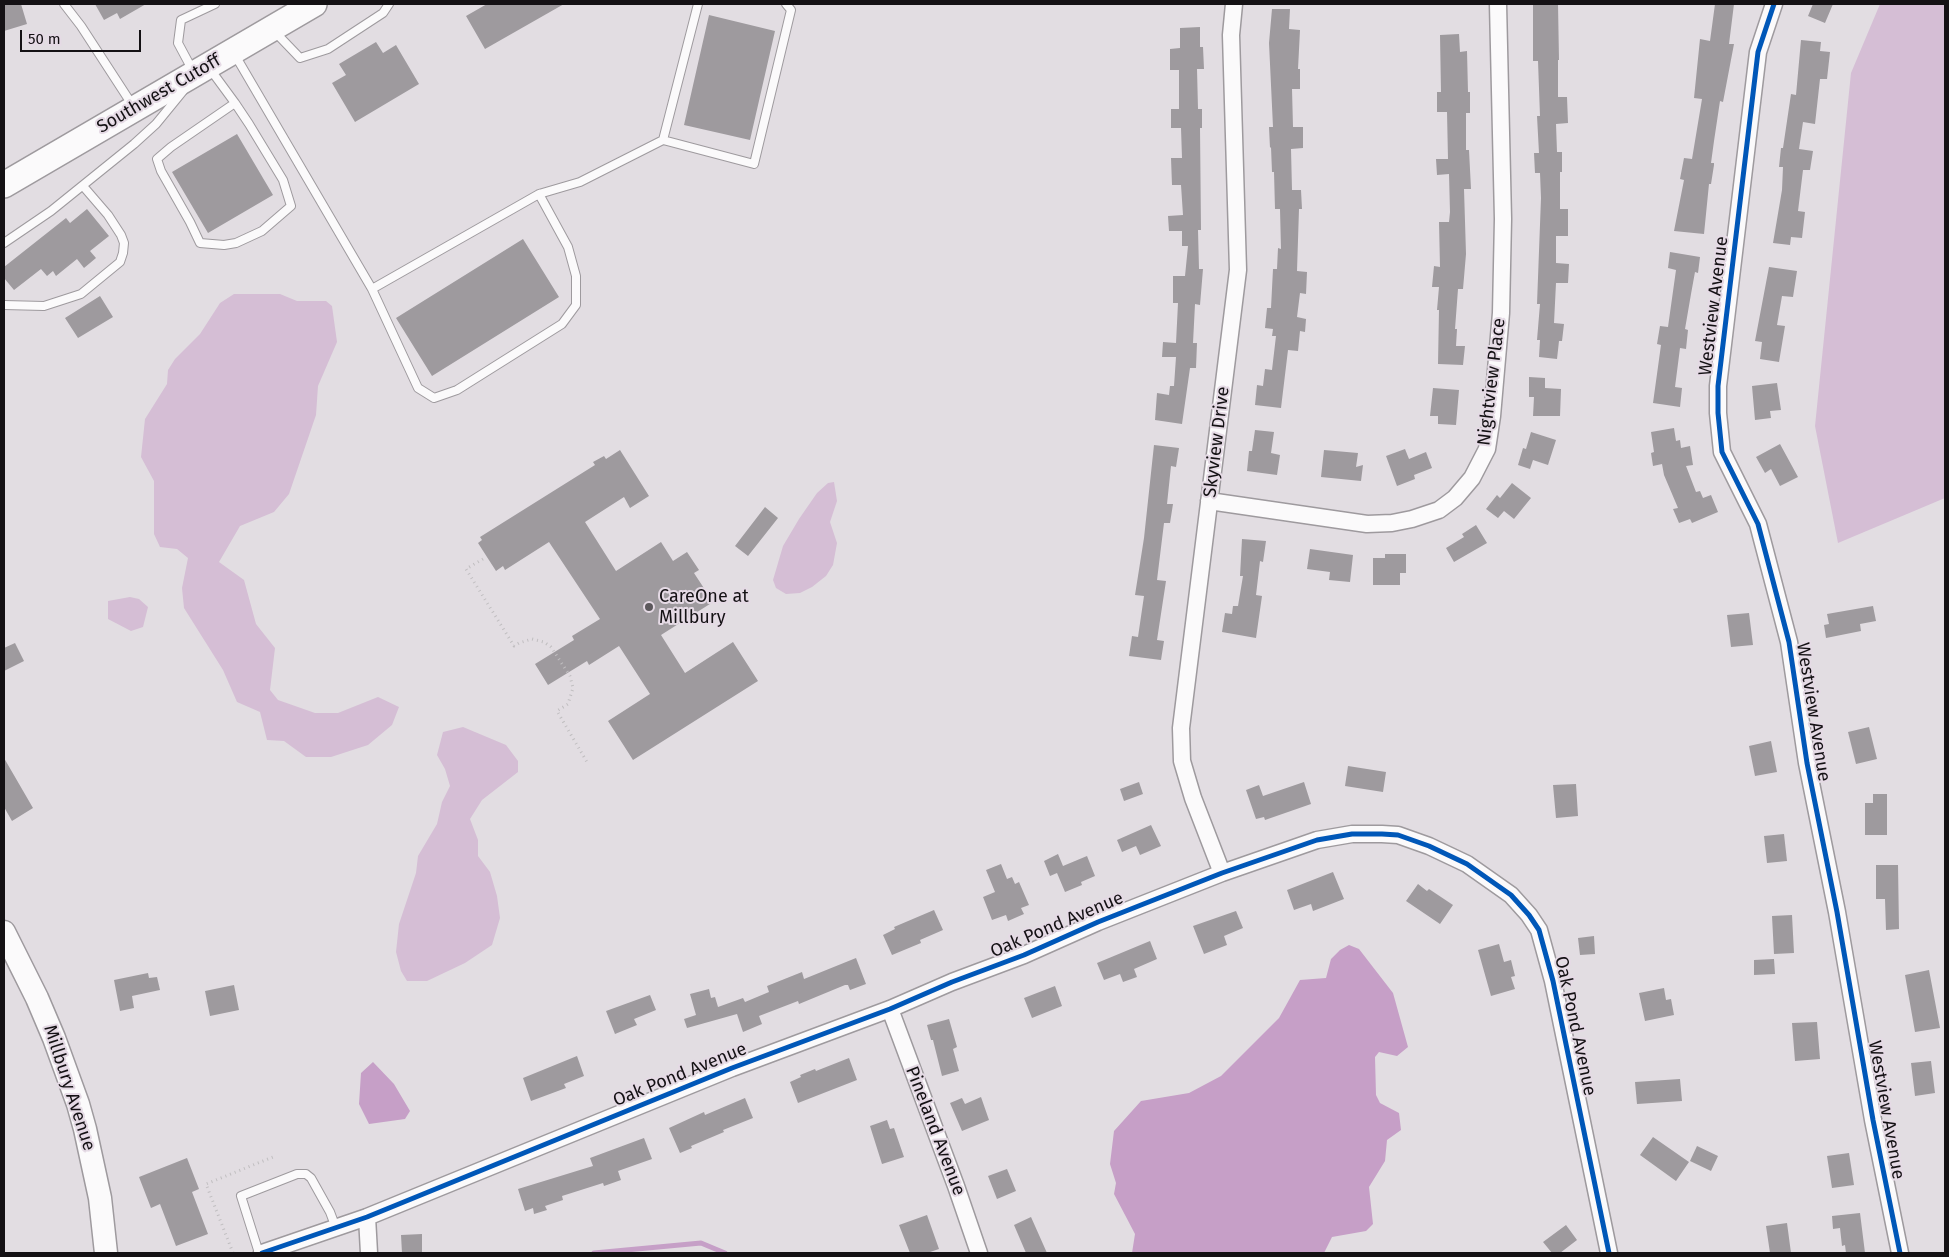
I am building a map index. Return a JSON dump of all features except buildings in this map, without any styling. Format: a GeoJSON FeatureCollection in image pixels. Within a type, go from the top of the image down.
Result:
{"type":"FeatureCollection","features":[{"type":"Feature","properties":{"kind":"main road","name":"Southwest Cutoff"},"geometry":{"type":"LineString","coordinates":[[4,185],[271,29],[308,5]]}},
{"type":"Feature","properties":{"kind":"main road","name":"Millbury Avenue"},"geometry":{"type":"LineString","coordinates":[[4,932],[37,998],[78,1104],[100,1198],[106,1253]]}},
{"type":"Feature","properties":{"kind":"street","name":"Skyview Drive"},"geometry":{"type":"LineString","coordinates":[[1222,873],[1193,798],[1182,760],[1181,728],[1238,270],[1231,34],[1234,4]]}},
{"type":"Feature","properties":{"kind":"street","name":"Nightview Place"},"geometry":{"type":"LineString","coordinates":[[1209,501],[1367,524],[1392,524],[1439,510],[1455,498],[1472,478],[1487,449],[1492,416],[1501,313],[1503,219],[1498,4]]}},
{"type":"Feature","properties":{"kind":"street","name":"Westview Avenue"},"geometry":{"type":"LineString","coordinates":[[1774,4],[1758,52],[1718,386],[1718,413],[1722,452],[1758,524],[1789,642],[1807,764],[1838,921],[1873,1120],[1900,1253]]}},
{"type":"Feature","properties":{"kind":"street","name":"Oak Pond Avenue"},"geometry":{"type":"LineString","coordinates":[[261,1253],[367,1217],[732,1068],[890,1009],[952,982],[1024,955],[1098,922],[1222,873],[1317,840],[1352,834],[1382,834],[1398,835],[1467,864],[1511,895],[1529,915],[1543,941],[1555,990],[1609,1253]]}},
{"type":"Feature","properties":{"kind":"street","name":"Pineland Avenue"},"geometry":{"type":"LineString","coordinates":[[890,1009],[979,1253]]}},
{"type":"Feature","properties":{"kind":"street"},"geometry":{"type":"LineString","coordinates":[[367,1217],[369,1253]]}},
{"type":"Feature","properties":{"kind":"lane"},"geometry":{"type":"LineString","coordinates":[[64,4],[82,26],[134,108]]}},
{"type":"Feature","properties":{"kind":"lane"},"geometry":{"type":"LineString","coordinates":[[215,4],[181,20],[178,43],[200,70],[235,103],[283,180],[291,206],[262,231],[236,243],[224,245],[200,242],[161,172],[157,159],[171,147],[235,103]]}},
{"type":"Feature","properties":{"kind":"lane"},"geometry":{"type":"LineString","coordinates":[[271,29],[300,58],[328,49],[383,13],[388,4]]}},
{"type":"Feature","properties":{"kind":"lane"},"geometry":{"type":"LineString","coordinates":[[663,140],[698,4]]}},
{"type":"Feature","properties":{"kind":"lane"},"geometry":{"type":"LineString","coordinates":[[372,289],[539,194],[580,182],[663,140],[754,164],[791,10],[786,4]]}},
{"type":"Feature","properties":{"kind":"lane"},"geometry":{"type":"LineString","coordinates":[[233,51],[372,289],[418,388],[434,398],[457,390],[562,324],[576,305],[576,276],[568,247],[539,194]]}},
{"type":"Feature","properties":{"kind":"lane"},"geometry":{"type":"LineString","coordinates":[[4,243],[83,186],[156,124],[171,108],[200,70]]}},
{"type":"Feature","properties":{"kind":"lane"},"geometry":{"type":"LineString","coordinates":[[4,305],[44,306],[81,294],[120,262],[124,243],[121,235],[108,215],[83,186]]}},
{"type":"Feature","properties":{"kind":"lane"},"geometry":{"type":"LineString","coordinates":[[261,1253],[241,1196],[297,1174],[306,1174],[311,1178],[330,1212],[336,1228]]}},
{"type":"Feature","properties":{"kind":"path"},"geometry":{"type":"LineString","coordinates":[[483,559],[466,570],[514,646],[532,639],[544,642],[551,648],[570,676],[573,688],[568,704],[557,711],[587,762]]}},
{"type":"Feature","properties":{"kind":"shaded area"},"geometry":{"type":"Polygon","coordinates":[[[1880,4],[1945,4],[1945,498],[1838,543],[1815,426],[1851,73],[1880,4]]]}},
{"type":"Feature","properties":{"kind":"shaded area"},"geometry":{"type":"Polygon","coordinates":[[[234,294],[280,294],[297,301],[326,301],[332,306],[337,342],[318,386],[316,415],[289,494],[274,512],[240,526],[219,562],[244,580],[256,624],[275,648],[270,690],[278,700],[315,713],[338,713],[378,697],[399,707],[392,725],[368,745],[331,757],[306,757],[284,741],[267,740],[260,712],[237,702],[223,670],[184,608],[182,588],[188,558],[177,549],[160,547],[154,534],[154,481],[141,457],[145,419],[167,384],[168,370],[175,359],[200,334],[220,303],[234,294]]]}},
{"type":"Feature","properties":{"kind":"shaded area"},"geometry":{"type":"Polygon","coordinates":[[[834,482],[837,501],[830,522],[837,543],[833,565],[826,576],[812,587],[800,593],[786,594],[776,588],[773,580],[783,546],[817,493],[828,483],[834,482]]]}},
{"type":"Feature","properties":{"kind":"shaded area"},"geometry":{"type":"Polygon","coordinates":[[[130,597],[139,599],[148,607],[143,627],[131,631],[108,619],[108,601],[130,597]]]}},
{"type":"Feature","properties":{"kind":"shaded area"},"geometry":{"type":"Polygon","coordinates":[[[463,727],[506,745],[518,761],[518,772],[482,800],[470,819],[478,840],[478,856],[490,872],[497,896],[500,918],[492,945],[465,963],[427,981],[407,981],[401,971],[396,952],[399,924],[416,873],[418,856],[437,824],[442,802],[450,786],[445,769],[437,755],[443,732],[463,727]]]}},
{"type":"Feature","properties":{"kind":"shaded area"},"geometry":{"type":"Polygon","coordinates":[[[1349,945],[1359,949],[1393,993],[1408,1047],[1397,1056],[1379,1052],[1375,1057],[1376,1095],[1380,1103],[1399,1113],[1401,1130],[1387,1140],[1385,1161],[1369,1187],[1373,1224],[1366,1231],[1332,1237],[1324,1253],[1132,1253],[1135,1234],[1114,1194],[1116,1183],[1110,1164],[1114,1131],[1141,1101],[1189,1093],[1221,1076],[1279,1018],[1300,980],[1326,978],[1331,959],[1340,950],[1349,945]]]}},
{"type":"Feature","properties":{"kind":"shaded area"},"geometry":{"type":"Polygon","coordinates":[[[373,1062],[394,1084],[410,1111],[405,1119],[369,1124],[359,1104],[361,1073],[373,1062]]]}},
{"type":"Feature","properties":{"kind":"waterway"},"geometry":{"type":"LineString","coordinates":[[594,1253],[701,1243],[725,1253]]}},
{"type":"Feature","properties":{"kind":"cycle path"},"geometry":{"type":"LineString","coordinates":[[1774,4],[1758,52],[1718,386],[1718,413],[1722,452],[1758,524],[1789,642],[1807,763],[1837,912],[1873,1120],[1900,1253]]}},
{"type":"Feature","properties":{"kind":"cycle path"},"geometry":{"type":"LineString","coordinates":[[262,1253],[367,1217],[732,1068],[890,1009],[952,982],[1024,955],[1098,922],[1222,873],[1317,840],[1352,834],[1398,835],[1429,846],[1467,864],[1511,895],[1529,915],[1539,930],[1553,981],[1609,1253]]}},
{"type":"Feature","properties":{"kind":"place","name":"CareOne at Millbury"},"geometry":{"type":"Point","coordinates":[649,607]}}]}
